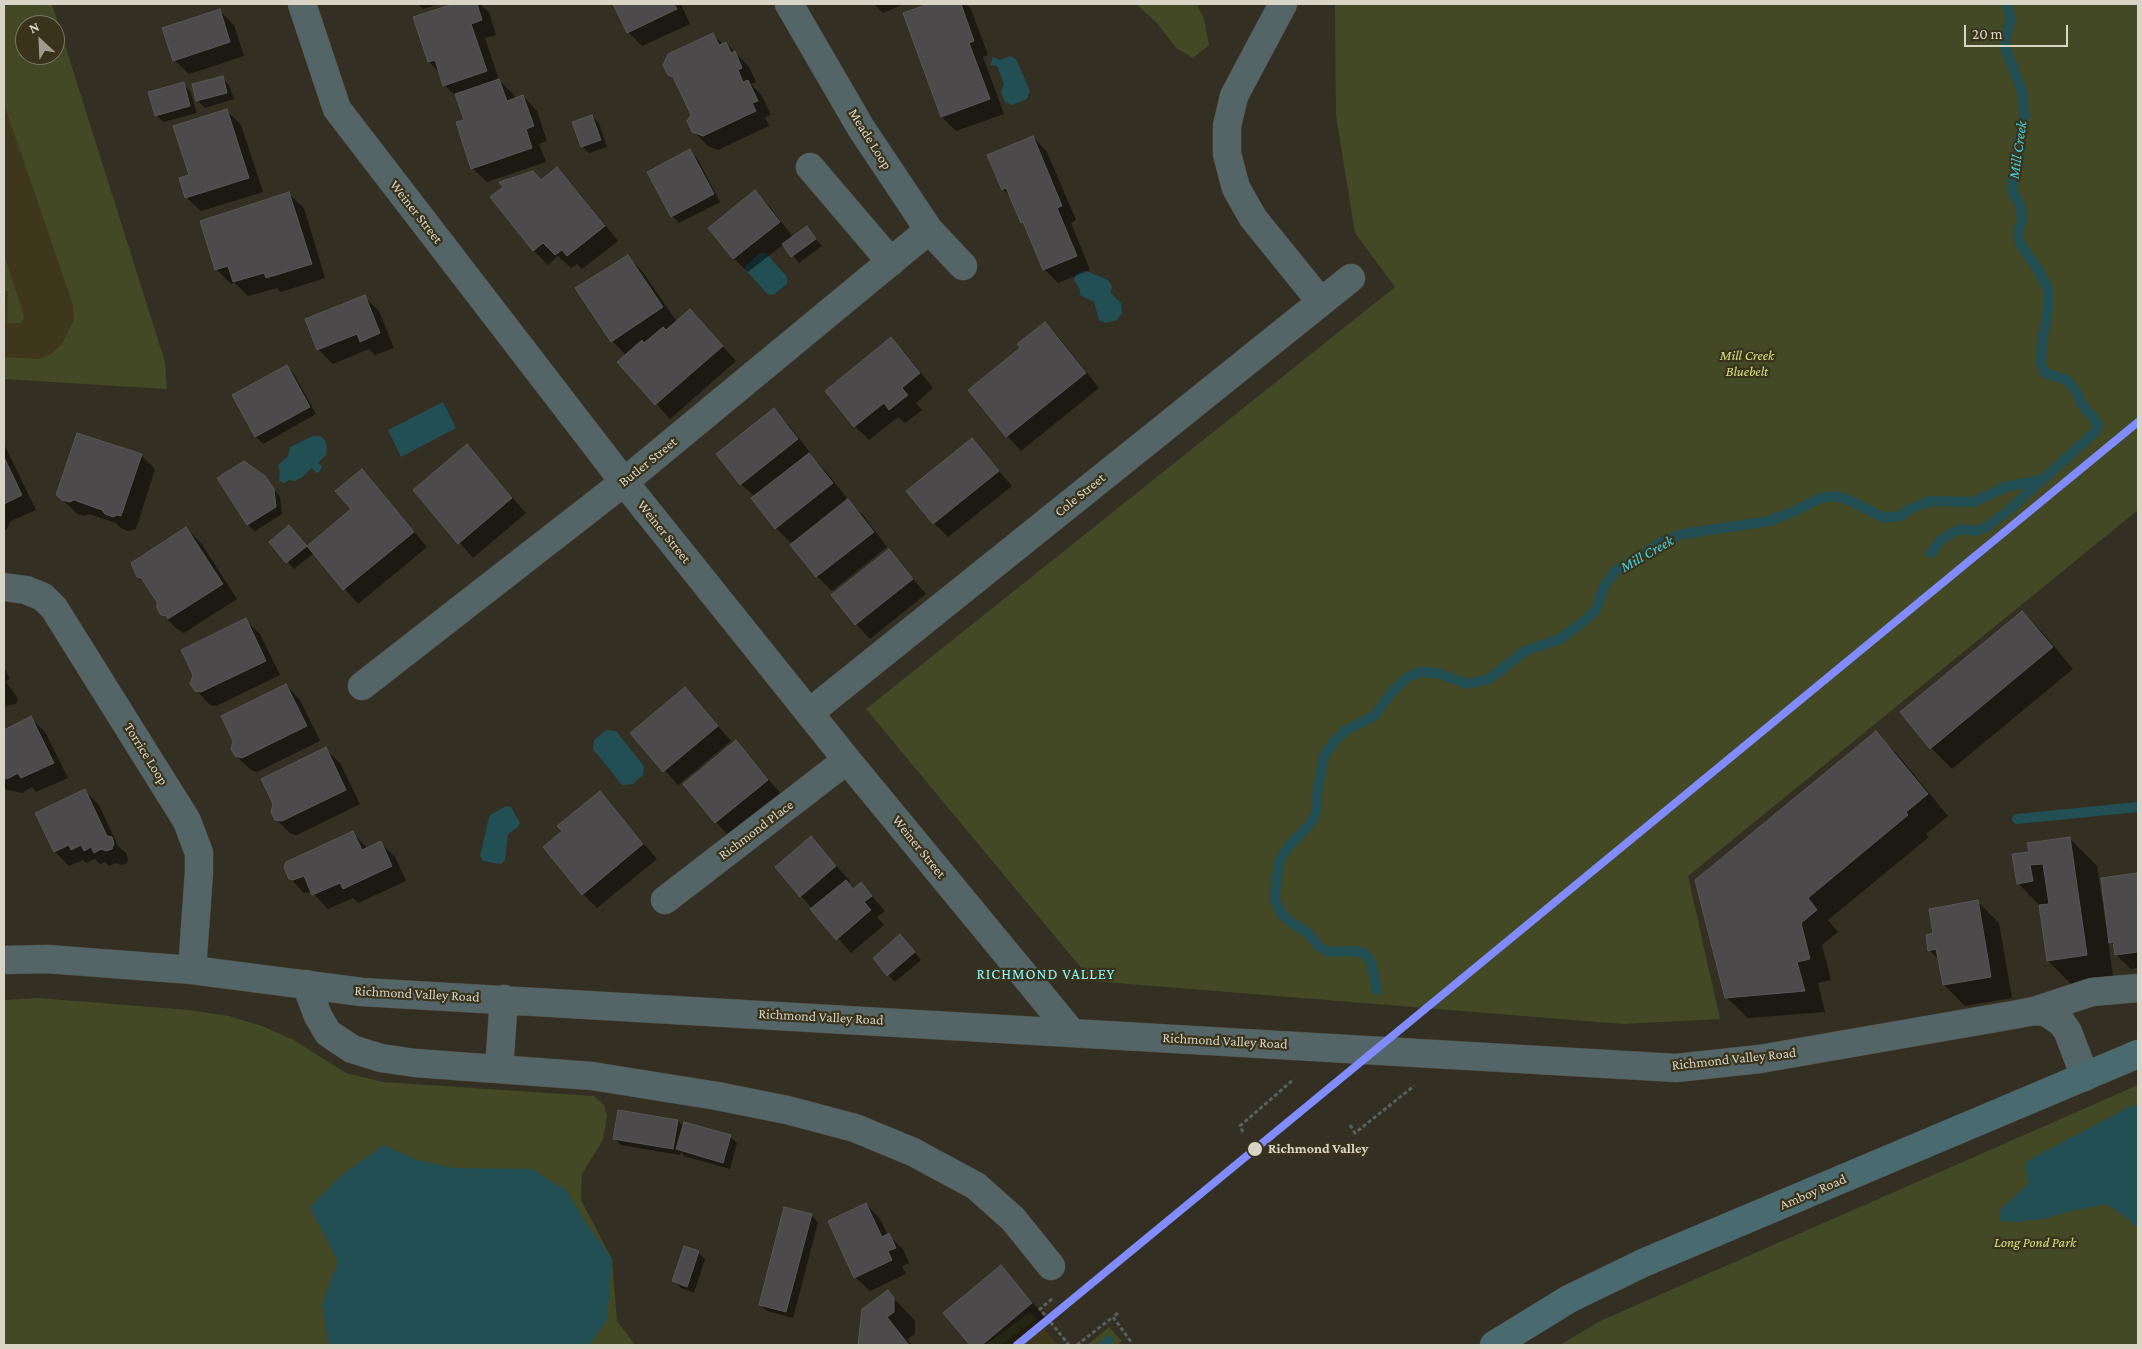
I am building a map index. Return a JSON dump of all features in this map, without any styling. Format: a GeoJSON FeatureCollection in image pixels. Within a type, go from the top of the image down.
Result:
{"type":"FeatureCollection","features":[{"type":"Feature","properties":{"kind":"main road","name":"Amboy Road"},"geometry":{"type":"LineString","coordinates":[[1494,1345],[1570,1299],[1643,1263],[2138,1054]]}},
{"type":"Feature","properties":{"kind":"street","name":"Weiner Street"},"geometry":{"type":"LineString","coordinates":[[302,4],[337,109],[624,482],[847,760],[1072,1033]]}},
{"type":"Feature","properties":{"kind":"street","name":"Meade Loop"},"geometry":{"type":"LineString","coordinates":[[789,4],[862,128],[929,230],[963,266]]}},
{"type":"Feature","properties":{"kind":"street"},"geometry":{"type":"LineString","coordinates":[[1283,4],[1234,96],[1227,126],[1227,154],[1236,188],[1254,218],[1321,302]]}},
{"type":"Feature","properties":{"kind":"street"},"geometry":{"type":"LineString","coordinates":[[810,167],[890,262]]}},
{"type":"Feature","properties":{"kind":"street","name":"Butler Street"},"geometry":{"type":"LineString","coordinates":[[362,686],[624,482],[929,230]]}},
{"type":"Feature","properties":{"kind":"street","name":"Cole Street"},"geometry":{"type":"LineString","coordinates":[[809,713],[1351,278]]}},
{"type":"Feature","properties":{"kind":"street","name":"Torrice Loop"},"geometry":{"type":"LineString","coordinates":[[4,587],[26,590],[43,597],[54,608],[187,821],[199,854],[200,872],[192,970]]}},
{"type":"Feature","properties":{"kind":"street","name":"Richmond Place"},"geometry":{"type":"LineString","coordinates":[[665,900],[847,760]]}},
{"type":"Feature","properties":{"kind":"street","name":"Richmond Valley Road"},"geometry":{"type":"LineString","coordinates":[[4,960],[47,959],[192,970],[362,992],[1676,1068],[1760,1059],[2034,1012],[2092,992],[2138,988]]}},
{"type":"Feature","properties":{"kind":"street"},"geometry":{"type":"LineString","coordinates":[[306,984],[318,1016],[328,1033],[352,1049],[381,1058],[406,1062],[592,1076],[717,1096],[787,1110],[856,1128],[913,1152],[976,1186],[1013,1219],[1051,1266]]}},
{"type":"Feature","properties":{"kind":"street"},"geometry":{"type":"LineString","coordinates":[[499,1068],[504,999]]}},
{"type":"Feature","properties":{"kind":"street"},"geometry":{"type":"LineString","coordinates":[[2034,1012],[2046,1012],[2062,1023],[2068,1032],[2085,1077]]}},
{"type":"Feature","properties":{"kind":"path"},"geometry":{"type":"LineString","coordinates":[[1243,1132],[1240,1126],[1294,1078]]}},
{"type":"Feature","properties":{"kind":"path"},"geometry":{"type":"LineString","coordinates":[[1350,1125],[1355,1133],[1414,1085]]}},
{"type":"Feature","properties":{"kind":"path"},"geometry":{"type":"LineString","coordinates":[[1040,1309],[1069,1345]]}},
{"type":"Feature","properties":{"kind":"path"},"geometry":{"type":"LineString","coordinates":[[1077,1345],[1118,1312]]}},
{"type":"Feature","properties":{"kind":"path"},"geometry":{"type":"LineString","coordinates":[[1113,1317],[1132,1343]]}},
{"type":"Feature","properties":{"kind":"shaded area"},"geometry":{"type":"Polygon","coordinates":[[[4,4],[52,4],[55,15],[15,15],[15,65],[65,65],[65,48],[167,389],[4,379],[4,4]]]}},
{"type":"Feature","properties":{"kind":"shaded area"},"geometry":{"type":"Polygon","coordinates":[[[1036,1319],[1058,1345],[1001,1345],[1036,1319]]]}},
{"type":"Feature","properties":{"kind":"green space"},"geometry":{"type":"Polygon","coordinates":[[[4,4],[52,4],[55,15],[15,15],[15,65],[65,65],[65,45],[165,362],[167,389],[4,379],[4,357],[39,359],[51,354],[62,344],[74,319],[73,305],[4,104],[4,4]]]}},
{"type":"Feature","properties":{"kind":"green space"},"geometry":{"type":"Polygon","coordinates":[[[1136,4],[1197,4],[1204,19],[1209,45],[1193,58],[1176,48],[1157,23],[1136,4]]]}},
{"type":"Feature","properties":{"kind":"green space","name":"Mill Creek Bluebelt"},"geometry":{"type":"Polygon","coordinates":[[[1335,4],[2138,4],[2138,510],[1688,876],[1720,1019],[1622,1024],[1092,981],[866,709],[1395,287],[1355,233],[1336,116],[1335,4]]]}},
{"type":"Feature","properties":{"kind":"green space"},"geometry":{"type":"Polygon","coordinates":[[[4,254],[23,313],[24,318],[21,323],[7,323],[8,291],[4,291],[4,254]]]}},
{"type":"Feature","properties":{"kind":"green space"},"geometry":{"type":"Polygon","coordinates":[[[38,998],[189,1010],[229,1016],[262,1026],[294,1040],[346,1073],[383,1082],[594,1096],[604,1105],[607,1116],[603,1140],[582,1174],[581,1200],[612,1259],[617,1321],[635,1345],[4,1345],[4,1000],[38,998]]]}},
{"type":"Feature","properties":{"kind":"green space","name":"Long Pond Park"},"geometry":{"type":"Polygon","coordinates":[[[2138,1085],[2138,1345],[1560,1345],[1600,1321],[2138,1085]]]}},
{"type":"Feature","properties":{"kind":"green space"},"geometry":{"type":"Polygon","coordinates":[[[1030,1312],[1036,1319],[1001,1345],[985,1345],[1030,1312]]]}},
{"type":"Feature","properties":{"kind":"green space"},"geometry":{"type":"Polygon","coordinates":[[[1109,1327],[1122,1341],[1117,1345],[1087,1345],[1109,1327]]]}},
{"type":"Feature","properties":{"kind":"water"},"geometry":{"type":"Polygon","coordinates":[[[1010,56],[1016,59],[1030,91],[1027,99],[1012,105],[1005,102],[1001,92],[1004,84],[997,66],[990,65],[993,57],[1000,60],[1010,56]]]}},
{"type":"Feature","properties":{"kind":"water"},"geometry":{"type":"Polygon","coordinates":[[[760,253],[766,253],[787,277],[787,284],[773,295],[767,294],[746,270],[746,265],[760,253]]]}},
{"type":"Feature","properties":{"kind":"water"},"geometry":{"type":"Polygon","coordinates":[[[1084,270],[1108,280],[1112,286],[1111,293],[1121,303],[1122,313],[1117,320],[1106,323],[1099,320],[1094,302],[1080,295],[1080,290],[1074,280],[1076,274],[1084,270]]]}},
{"type":"Feature","properties":{"kind":"water"},"geometry":{"type":"Polygon","coordinates":[[[443,402],[456,428],[401,457],[388,430],[443,402]]]}},
{"type":"Feature","properties":{"kind":"water"},"geometry":{"type":"Polygon","coordinates":[[[313,436],[320,436],[325,440],[327,447],[326,455],[318,463],[322,466],[319,472],[316,473],[312,468],[301,478],[294,481],[289,480],[284,483],[279,481],[278,465],[288,456],[290,447],[313,436]]]}},
{"type":"Feature","properties":{"kind":"water"},"geometry":{"type":"Polygon","coordinates":[[[606,730],[616,731],[644,766],[643,775],[633,784],[622,785],[593,749],[594,740],[606,730]]]}},
{"type":"Feature","properties":{"kind":"water"},"geometry":{"type":"Polygon","coordinates":[[[506,806],[511,807],[520,823],[518,827],[508,834],[505,860],[501,864],[483,861],[480,856],[490,815],[506,806]]]}},
{"type":"Feature","properties":{"kind":"water"},"geometry":{"type":"Polygon","coordinates":[[[2138,1104],[2138,1228],[2126,1217],[2106,1204],[2042,1219],[2016,1222],[2000,1221],[1999,1211],[2029,1183],[2025,1167],[2027,1161],[2138,1104]]]}},
{"type":"Feature","properties":{"kind":"water"},"geometry":{"type":"Polygon","coordinates":[[[384,1145],[414,1159],[452,1168],[531,1169],[566,1190],[584,1220],[612,1259],[607,1320],[589,1345],[329,1345],[322,1304],[338,1262],[310,1207],[343,1174],[384,1145]]]}},
{"type":"Feature","properties":{"kind":"building"},"geometry":{"type":"Polygon","coordinates":[[[453,4],[477,4],[482,20],[471,24],[487,71],[443,86],[435,60],[428,62],[413,17],[453,4]]]}},
{"type":"Feature","properties":{"kind":"building"},"geometry":{"type":"Polygon","coordinates":[[[613,4],[674,4],[677,9],[627,33],[613,4]]]}},
{"type":"Feature","properties":{"kind":"building"},"geometry":{"type":"Polygon","coordinates":[[[928,4],[961,4],[974,41],[969,43],[990,99],[941,117],[903,13],[928,4]]]}},
{"type":"Feature","properties":{"kind":"building"},"geometry":{"type":"Polygon","coordinates":[[[220,9],[230,42],[173,61],[162,28],[220,9]]]}},
{"type":"Feature","properties":{"kind":"building"},"geometry":{"type":"Polygon","coordinates":[[[713,33],[719,45],[726,42],[731,53],[735,51],[742,68],[738,70],[743,82],[748,80],[758,101],[752,103],[756,111],[703,136],[692,132],[687,121],[691,115],[673,77],[668,75],[663,65],[668,54],[713,33]]]}},
{"type":"Feature","properties":{"kind":"building"},"geometry":{"type":"Polygon","coordinates":[[[223,76],[227,93],[196,101],[192,84],[223,76]]]}},
{"type":"Feature","properties":{"kind":"building"},"geometry":{"type":"Polygon","coordinates":[[[499,79],[507,101],[523,95],[534,126],[526,129],[532,148],[471,169],[456,122],[464,120],[455,94],[499,79]]]}},
{"type":"Feature","properties":{"kind":"building"},"geometry":{"type":"Polygon","coordinates":[[[184,82],[190,106],[155,116],[148,92],[184,82]]]}},
{"type":"Feature","properties":{"kind":"building"},"geometry":{"type":"Polygon","coordinates":[[[227,109],[249,178],[185,198],[179,178],[189,175],[173,126],[227,109]]]}},
{"type":"Feature","properties":{"kind":"building"},"geometry":{"type":"Polygon","coordinates":[[[592,115],[601,140],[581,147],[572,122],[592,115]]]}},
{"type":"Feature","properties":{"kind":"building"},"geometry":{"type":"Polygon","coordinates":[[[1033,136],[1062,206],[1057,208],[1077,256],[1043,270],[1023,222],[1021,223],[1006,188],[1002,190],[987,155],[1033,136]]]}},
{"type":"Feature","properties":{"kind":"building"},"geometry":{"type":"Polygon","coordinates":[[[690,149],[714,194],[671,217],[647,172],[690,149]]]}},
{"type":"Feature","properties":{"kind":"building"},"geometry":{"type":"Polygon","coordinates":[[[557,167],[605,226],[567,256],[562,250],[555,255],[543,243],[533,251],[490,197],[503,187],[499,182],[533,171],[541,180],[557,167]]]}},
{"type":"Feature","properties":{"kind":"building"},"geometry":{"type":"Polygon","coordinates":[[[755,190],[780,222],[733,259],[708,228],[755,190]]]}},
{"type":"Feature","properties":{"kind":"building"},"geometry":{"type":"Polygon","coordinates":[[[289,192],[312,264],[266,278],[264,273],[233,282],[228,266],[215,270],[200,221],[289,192]]]}},
{"type":"Feature","properties":{"kind":"building"},"geometry":{"type":"Polygon","coordinates":[[[807,226],[816,239],[791,257],[782,244],[807,226]]]}},
{"type":"Feature","properties":{"kind":"building"},"geometry":{"type":"Polygon","coordinates":[[[628,255],[663,307],[611,342],[575,288],[628,255]]]}},
{"type":"Feature","properties":{"kind":"building"},"geometry":{"type":"Polygon","coordinates":[[[365,295],[380,333],[360,342],[357,334],[317,350],[305,319],[365,295]]]}},
{"type":"Feature","properties":{"kind":"building"},"geometry":{"type":"Polygon","coordinates":[[[690,309],[723,346],[655,405],[617,362],[642,340],[644,343],[663,327],[666,330],[690,309]]]}},
{"type":"Feature","properties":{"kind":"building"},"geometry":{"type":"Polygon","coordinates":[[[1045,322],[1086,373],[1006,437],[968,390],[1020,348],[1017,344],[1045,322]]]}},
{"type":"Feature","properties":{"kind":"building"},"geometry":{"type":"Polygon","coordinates":[[[891,337],[920,373],[902,388],[908,395],[889,410],[884,403],[854,427],[825,391],[891,337]]]}},
{"type":"Feature","properties":{"kind":"building"},"geometry":{"type":"Polygon","coordinates":[[[287,365],[310,407],[255,437],[232,395],[287,365]]]}},
{"type":"Feature","properties":{"kind":"building"},"geometry":{"type":"Polygon","coordinates":[[[774,408],[798,439],[740,485],[716,454],[774,408]]]}},
{"type":"Feature","properties":{"kind":"building"},"geometry":{"type":"Polygon","coordinates":[[[77,433],[142,454],[121,516],[113,517],[105,514],[102,510],[74,500],[70,502],[62,500],[56,495],[77,433]]]}},
{"type":"Feature","properties":{"kind":"building"},"geometry":{"type":"Polygon","coordinates":[[[972,438],[999,471],[933,524],[906,491],[972,438]]]}},
{"type":"Feature","properties":{"kind":"building"},"geometry":{"type":"Polygon","coordinates":[[[467,444],[512,498],[458,544],[413,490],[467,444]]]}},
{"type":"Feature","properties":{"kind":"building"},"geometry":{"type":"Polygon","coordinates":[[[809,453],[833,483],[775,529],[751,498],[809,453]]]}},
{"type":"Feature","properties":{"kind":"building"},"geometry":{"type":"Polygon","coordinates":[[[4,457],[22,495],[4,504],[4,457]]]}},
{"type":"Feature","properties":{"kind":"building"},"geometry":{"type":"Polygon","coordinates":[[[244,461],[265,476],[274,489],[276,507],[247,525],[217,478],[244,461]]]}},
{"type":"Feature","properties":{"kind":"building"},"geometry":{"type":"Polygon","coordinates":[[[362,469],[414,532],[343,590],[307,546],[351,509],[335,491],[362,469]]]}},
{"type":"Feature","properties":{"kind":"building"},"geometry":{"type":"Polygon","coordinates":[[[848,499],[874,532],[816,577],[790,545],[848,499]]]}},
{"type":"Feature","properties":{"kind":"building"},"geometry":{"type":"Polygon","coordinates":[[[289,525],[307,546],[286,563],[269,542],[289,525]]]}},
{"type":"Feature","properties":{"kind":"building"},"geometry":{"type":"Polygon","coordinates":[[[186,527],[223,584],[168,619],[166,616],[161,615],[157,608],[157,602],[141,578],[137,577],[131,563],[186,527]]]}},
{"type":"Feature","properties":{"kind":"building"},"geometry":{"type":"Polygon","coordinates":[[[889,549],[913,579],[855,625],[831,595],[889,549]]]}},
{"type":"Feature","properties":{"kind":"building"},"geometry":{"type":"Polygon","coordinates":[[[2022,611],[2053,647],[1930,749],[1900,712],[2022,611]]]}},
{"type":"Feature","properties":{"kind":"building"},"geometry":{"type":"Polygon","coordinates":[[[246,618],[266,661],[201,692],[195,691],[190,684],[193,675],[181,650],[246,618]]]}},
{"type":"Feature","properties":{"kind":"building"},"geometry":{"type":"Polygon","coordinates":[[[286,684],[307,726],[242,758],[235,756],[231,749],[233,741],[221,716],[286,684]]]}},
{"type":"Feature","properties":{"kind":"building"},"geometry":{"type":"Polygon","coordinates":[[[685,687],[718,726],[663,772],[630,733],[685,687]]]}},
{"type":"Feature","properties":{"kind":"building"},"geometry":{"type":"Polygon","coordinates":[[[31,716],[54,763],[21,778],[18,773],[7,779],[4,778],[4,730],[31,716]]]}},
{"type":"Feature","properties":{"kind":"building"},"geometry":{"type":"Polygon","coordinates":[[[1876,731],[1928,794],[1906,812],[1908,815],[1808,898],[1817,910],[1801,923],[1810,959],[1797,962],[1805,991],[1725,998],[1695,880],[1876,731]]]}},
{"type":"Feature","properties":{"kind":"building"},"geometry":{"type":"Polygon","coordinates":[[[736,740],[768,780],[715,823],[683,784],[736,740]]]}},
{"type":"Feature","properties":{"kind":"building"},"geometry":{"type":"Polygon","coordinates":[[[326,747],[346,790],[282,821],[275,820],[271,812],[273,804],[261,779],[326,747]]]}},
{"type":"Feature","properties":{"kind":"building"},"geometry":{"type":"Polygon","coordinates":[[[85,789],[107,836],[112,837],[114,843],[112,849],[106,851],[101,849],[94,853],[91,847],[84,851],[81,845],[71,850],[69,845],[54,852],[35,813],[85,789]]]}},
{"type":"Feature","properties":{"kind":"building"},"geometry":{"type":"Polygon","coordinates":[[[600,791],[643,844],[582,895],[543,847],[562,831],[557,826],[600,791]]]}},
{"type":"Feature","properties":{"kind":"building"},"geometry":{"type":"Polygon","coordinates":[[[353,831],[362,850],[381,841],[392,866],[343,889],[340,883],[312,895],[304,876],[293,880],[289,879],[284,867],[286,862],[353,831]]]}},
{"type":"Feature","properties":{"kind":"building"},"geometry":{"type":"Polygon","coordinates":[[[811,836],[836,866],[800,897],[775,867],[811,836]]]}},
{"type":"Feature","properties":{"kind":"building"},"geometry":{"type":"Polygon","coordinates":[[[2070,837],[2087,955],[2047,961],[2039,905],[2049,904],[2043,864],[2030,865],[2033,881],[2017,884],[2012,854],[2029,852],[2027,843],[2070,837]]]}},
{"type":"Feature","properties":{"kind":"building"},"geometry":{"type":"Polygon","coordinates":[[[2137,873],[2138,952],[2115,955],[2113,942],[2109,943],[2101,878],[2137,873]]]}},
{"type":"Feature","properties":{"kind":"building"},"geometry":{"type":"Polygon","coordinates":[[[846,880],[853,889],[861,882],[872,896],[864,902],[871,910],[836,940],[810,909],[846,880]]]}},
{"type":"Feature","properties":{"kind":"building"},"geometry":{"type":"Polygon","coordinates":[[[1978,900],[1991,977],[1943,985],[1936,949],[1928,951],[1926,935],[1933,933],[1929,909],[1978,900]]]}},
{"type":"Feature","properties":{"kind":"building"},"geometry":{"type":"Polygon","coordinates":[[[900,934],[915,952],[887,976],[873,958],[900,934]]]}},
{"type":"Feature","properties":{"kind":"building"},"geometry":{"type":"Polygon","coordinates":[[[618,1110],[678,1120],[673,1149],[613,1139],[618,1110]]]}},
{"type":"Feature","properties":{"kind":"building"},"geometry":{"type":"Polygon","coordinates":[[[684,1122],[731,1135],[723,1163],[676,1149],[684,1122]]]}},
{"type":"Feature","properties":{"kind":"building"},"geometry":{"type":"Polygon","coordinates":[[[866,1203],[882,1237],[889,1233],[896,1248],[888,1251],[892,1260],[854,1278],[828,1221],[866,1203]]]}},
{"type":"Feature","properties":{"kind":"building"},"geometry":{"type":"Polygon","coordinates":[[[784,1207],[812,1214],[786,1312],[759,1305],[784,1207]]]}},
{"type":"Feature","properties":{"kind":"building"},"geometry":{"type":"Polygon","coordinates":[[[684,1246],[699,1251],[687,1287],[672,1281],[684,1246]]]}},
{"type":"Feature","properties":{"kind":"building"},"geometry":{"type":"Polygon","coordinates":[[[1001,1265],[1032,1303],[982,1345],[970,1345],[943,1313],[1001,1265]]]}},
{"type":"Feature","properties":{"kind":"building"},"geometry":{"type":"Polygon","coordinates":[[[888,1290],[894,1298],[894,1312],[887,1317],[909,1345],[858,1345],[862,1309],[888,1290]]]}},
{"type":"Feature","properties":{"kind":"waterway","name":"Mill Creek"},"geometry":{"type":"LineString","coordinates":[[1931,553],[1941,540],[1952,533],[1963,529],[1976,531],[1985,528],[2009,510],[2095,432],[2098,424],[2083,406],[2077,393],[2067,380],[2045,373],[2041,363],[2042,343],[2048,309],[2048,289],[2039,271],[2020,244],[2018,230],[2022,221],[2021,207],[2012,191],[2012,178],[2018,166],[2019,140],[2024,120],[2023,94],[2004,44],[2011,19],[2007,4]]}},
{"type":"Feature","properties":{"kind":"waterway","name":"Mill Creek"},"geometry":{"type":"LineString","coordinates":[[1377,990],[1371,962],[1364,953],[1353,951],[1328,952],[1318,946],[1310,935],[1281,913],[1275,899],[1276,882],[1280,859],[1289,846],[1311,823],[1316,812],[1317,793],[1324,756],[1335,740],[1345,731],[1374,716],[1392,692],[1406,678],[1420,672],[1437,673],[1468,684],[1489,679],[1525,651],[1560,639],[1583,622],[1595,611],[1605,585],[1615,571],[1665,540],[1683,534],[1769,521],[1795,511],[1820,498],[1836,496],[1851,501],[1884,518],[1900,516],[1912,508],[1931,501],[1974,502],[2005,487],[2041,480]]}},
{"type":"Feature","properties":{"kind":"waterway"},"geometry":{"type":"LineString","coordinates":[[2017,819],[2138,807]]}},
{"type":"Feature","properties":{"kind":"waterway","name":"Mill Creek"},"geometry":{"type":"LineString","coordinates":[[1104,1345],[1109,1341]]}},
{"type":"Feature","properties":{"kind":"transit line"},"geometry":{"type":"LineString","coordinates":[[1017,1345],[2138,422]]}},
{"type":"Feature","properties":{"kind":"place","name":"Richmond Valley"},"geometry":{"type":"Point","coordinates":[1255,1149]}},
{"type":"Feature","properties":{"kind":"district","name":"RICHMOND VALLEY"},"geometry":{"type":"Point","coordinates":[1046,974]}}]}
